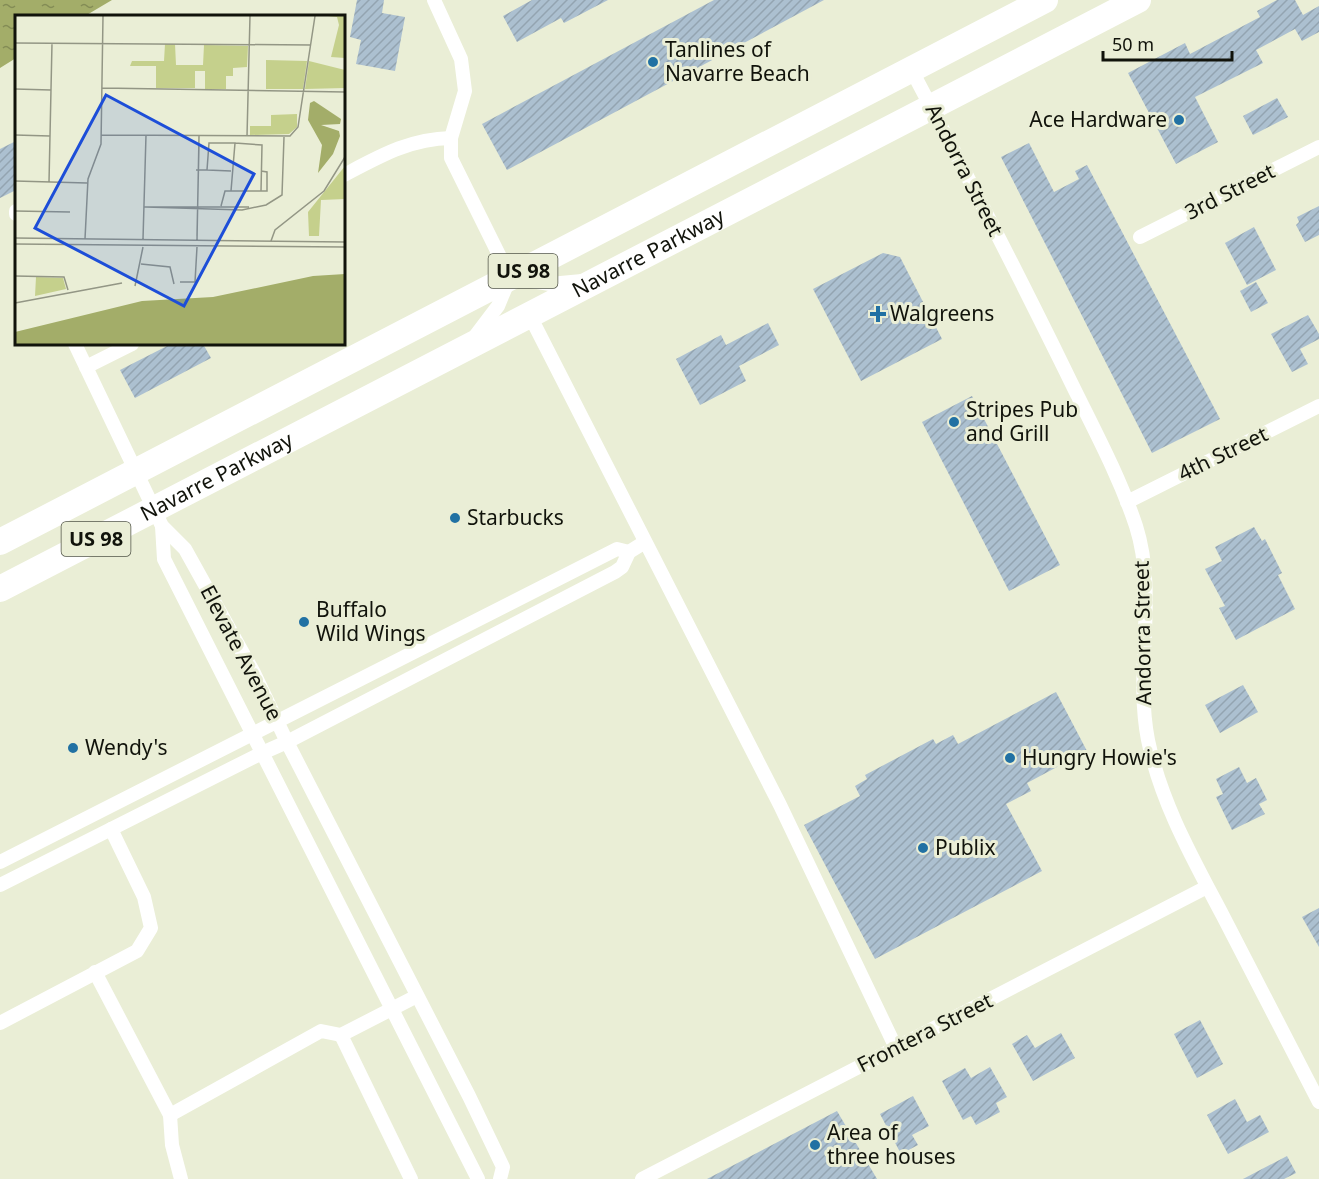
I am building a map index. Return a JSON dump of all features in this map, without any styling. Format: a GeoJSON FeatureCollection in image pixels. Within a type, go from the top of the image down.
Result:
{"type":"FeatureCollection","features":[{"type":"Feature","properties":{"kind":"highway","name":"Navarre Parkway"},"geometry":{"type":"LineString","coordinates":[[0,542],[1045,0]]}},
{"type":"Feature","properties":{"kind":"highway","name":"Navarre Parkway"},"geometry":{"type":"LineString","coordinates":[[0,589],[158,517],[461,350],[1138,0]]}},
{"type":"Feature","properties":{"kind":"street"},"geometry":{"type":"LineString","coordinates":[[434,0],[462,58],[465,90],[451,138],[451,158],[510,278],[498,306],[461,350]]}},
{"type":"Feature","properties":{"kind":"street","name":"Andorra Street"},"geometry":{"type":"LineString","coordinates":[[911,69],[1031,300],[1127,502],[1137,529],[1144,566],[1142,695],[1155,771],[1174,822],[1319,1102]]}},
{"type":"Feature","properties":{"kind":"street"},"geometry":{"type":"LineString","coordinates":[[345,174],[399,147],[429,139],[451,138]]}},
{"type":"Feature","properties":{"kind":"street","name":"3rd Street"},"geometry":{"type":"LineString","coordinates":[[1140,237],[1319,147]]}},
{"type":"Feature","properties":{"kind":"street"},"geometry":{"type":"LineString","coordinates":[[510,278],[550,284],[596,280]]}},
{"type":"Feature","properties":{"kind":"street"},"geometry":{"type":"LineString","coordinates":[[529,315],[780,805],[896,1048]]}},
{"type":"Feature","properties":{"kind":"street"},"geometry":{"type":"LineString","coordinates":[[75,345],[158,517],[164,559],[478,1179]]}},
{"type":"Feature","properties":{"kind":"street"},"geometry":{"type":"LineString","coordinates":[[86,368],[130,345]]}},
{"type":"Feature","properties":{"kind":"street","name":"4th Street"},"geometry":{"type":"LineString","coordinates":[[1127,502],[1319,406]]}},
{"type":"Feature","properties":{"kind":"street","name":"Elevate Avenue"},"geometry":{"type":"LineString","coordinates":[[158,517],[184,549],[254,673],[503,1167],[500,1179]]}},
{"type":"Feature","properties":{"kind":"street"},"geometry":{"type":"LineString","coordinates":[[0,885],[287,742],[615,572],[622,567],[629,552],[645,542]]}},
{"type":"Feature","properties":{"kind":"street"},"geometry":{"type":"LineString","coordinates":[[0,862],[617,549],[629,552]]}},
{"type":"Feature","properties":{"kind":"street"},"geometry":{"type":"LineString","coordinates":[[0,1023],[137,951],[151,928],[144,897],[111,829]]}},
{"type":"Feature","properties":{"kind":"street","name":"Frontera Street"},"geometry":{"type":"LineString","coordinates":[[642,1179],[1208,887]]}},
{"type":"Feature","properties":{"kind":"street"},"geometry":{"type":"LineString","coordinates":[[94,972],[170,1115],[172,1144],[181,1179]]}},
{"type":"Feature","properties":{"kind":"street"},"geometry":{"type":"LineString","coordinates":[[170,1115],[321,1031],[341,1035],[417,996]]}},
{"type":"Feature","properties":{"kind":"street"},"geometry":{"type":"LineString","coordinates":[[341,1035],[411,1179]]}},
{"type":"Feature","properties":{"kind":"water"},"geometry":{"type":"Polygon","coordinates":[[[0,0],[112,0],[87,15],[15,15],[15,59],[0,68],[0,0]]]}},
{"type":"Feature","properties":{"kind":"building"},"geometry":{"type":"Polygon","coordinates":[[[357,0],[384,0],[382,13],[405,17],[395,71],[356,64],[361,40],[350,37],[357,0]]]}},
{"type":"Feature","properties":{"kind":"building"},"geometry":{"type":"Polygon","coordinates":[[[532,0],[608,0],[564,23],[561,18],[517,42],[503,16],[532,0]]]}},
{"type":"Feature","properties":{"kind":"building","name":"Tanlines of Navarre Beach"},"geometry":{"type":"Polygon","coordinates":[[[714,0],[824,0],[507,170],[482,124],[714,0]]]}},
{"type":"Feature","properties":{"kind":"building"},"geometry":{"type":"Polygon","coordinates":[[[1277,0],[1295,0],[1303,15],[1319,6],[1319,32],[1302,41],[1295,29],[1256,50],[1263,63],[1195,97],[1218,142],[1176,164],[1128,73],[1185,43],[1190,54],[1260,17],[1257,11],[1277,0]]]}},
{"type":"Feature","properties":{"kind":"building"},"geometry":{"type":"Polygon","coordinates":[[[1277,98],[1288,117],[1253,135],[1243,116],[1277,98]]]}},
{"type":"Feature","properties":{"kind":"building"},"geometry":{"type":"Polygon","coordinates":[[[15,142],[15,190],[0,198],[0,149],[15,142]]]}},
{"type":"Feature","properties":{"kind":"building"},"geometry":{"type":"Polygon","coordinates":[[[1029,143],[1054,192],[1079,179],[1075,171],[1087,165],[1220,419],[1152,453],[1001,157],[1029,143]]]}},
{"type":"Feature","properties":{"kind":"building"},"geometry":{"type":"Polygon","coordinates":[[[1319,206],[1319,235],[1305,242],[1296,225],[1299,222],[1297,217],[1319,206]]]}},
{"type":"Feature","properties":{"kind":"building"},"geometry":{"type":"Polygon","coordinates":[[[1254,227],[1276,270],[1247,285],[1225,243],[1254,227]]]}},
{"type":"Feature","properties":{"kind":"building","name":"Walgreens"},"geometry":{"type":"Polygon","coordinates":[[[883,253],[900,257],[942,339],[861,381],[813,289],[883,253]]]}},
{"type":"Feature","properties":{"kind":"building"},"geometry":{"type":"Polygon","coordinates":[[[1256,282],[1268,303],[1251,312],[1240,291],[1256,282]]]}},
{"type":"Feature","properties":{"kind":"building"},"geometry":{"type":"Polygon","coordinates":[[[1308,315],[1319,334],[1319,339],[1300,349],[1308,364],[1292,372],[1271,334],[1308,315]]]}},
{"type":"Feature","properties":{"kind":"building"},"geometry":{"type":"Polygon","coordinates":[[[768,323],[779,345],[739,366],[746,381],[700,405],[676,359],[721,335],[726,345],[768,323]]]}},
{"type":"Feature","properties":{"kind":"building"},"geometry":{"type":"Polygon","coordinates":[[[169,345],[204,345],[211,358],[135,398],[120,370],[169,345]]]}},
{"type":"Feature","properties":{"kind":"building"},"geometry":{"type":"Polygon","coordinates":[[[972,396],[1060,565],[1009,591],[922,422],[972,396]]]}},
{"type":"Feature","properties":{"kind":"building"},"geometry":{"type":"Polygon","coordinates":[[[1254,527],[1262,541],[1265,539],[1282,573],[1278,575],[1295,609],[1236,640],[1219,608],[1225,606],[1205,569],[1222,561],[1215,547],[1254,527]]]}},
{"type":"Feature","properties":{"kind":"building"},"geometry":{"type":"Polygon","coordinates":[[[1243,685],[1258,712],[1220,733],[1205,705],[1243,685]]]}},
{"type":"Feature","properties":{"kind":"building","name":"Publix"},"geometry":{"type":"Polygon","coordinates":[[[1056,692],[1087,751],[1027,783],[1031,791],[1006,804],[1042,871],[875,959],[804,825],[860,796],[855,786],[867,779],[865,775],[933,739],[936,744],[953,735],[958,744],[1056,692]]]}},
{"type":"Feature","properties":{"kind":"building"},"geometry":{"type":"Polygon","coordinates":[[[1239,767],[1247,783],[1256,778],[1267,800],[1259,804],[1265,814],[1232,830],[1216,797],[1223,794],[1216,779],[1239,767]]]}},
{"type":"Feature","properties":{"kind":"building"},"geometry":{"type":"Polygon","coordinates":[[[1319,908],[1319,947],[1302,917],[1319,908]]]}},
{"type":"Feature","properties":{"kind":"building"},"geometry":{"type":"Polygon","coordinates":[[[1200,1020],[1223,1064],[1197,1078],[1174,1034],[1200,1020]]]}},
{"type":"Feature","properties":{"kind":"building"},"geometry":{"type":"Polygon","coordinates":[[[1061,1033],[1075,1058],[1033,1081],[1012,1044],[1027,1035],[1035,1048],[1061,1033]]]}},
{"type":"Feature","properties":{"kind":"building"},"geometry":{"type":"Polygon","coordinates":[[[990,1067],[1007,1097],[996,1103],[1000,1112],[976,1125],[971,1116],[963,1120],[942,1081],[965,1068],[971,1078],[990,1067]]]}},
{"type":"Feature","properties":{"kind":"building"},"geometry":{"type":"Polygon","coordinates":[[[913,1096],[929,1126],[912,1135],[918,1145],[901,1154],[880,1114],[913,1096]]]}},
{"type":"Feature","properties":{"kind":"building"},"geometry":{"type":"Polygon","coordinates":[[[1235,1099],[1247,1122],[1260,1115],[1269,1132],[1228,1154],[1207,1115],[1235,1099]]]}},
{"type":"Feature","properties":{"kind":"building","name":"Area of three houses"},"geometry":{"type":"Polygon","coordinates":[[[837,1111],[877,1179],[707,1179],[837,1111]]]}},
{"type":"Feature","properties":{"kind":"building"},"geometry":{"type":"Polygon","coordinates":[[[1287,1156],[1296,1173],[1284,1179],[1243,1179],[1287,1156]]]}},
{"type":"Feature","properties":{"kind":"place","name":"Tanlines of Navarre Beach"},"geometry":{"type":"Point","coordinates":[653,62]}},
{"type":"Feature","properties":{"kind":"place","name":"Ace Hardware"},"geometry":{"type":"Point","coordinates":[1179,120]}},
{"type":"Feature","properties":{"kind":"place","name":"Walgreens"},"geometry":{"type":"Point","coordinates":[878,314]}},
{"type":"Feature","properties":{"kind":"place","name":"Stripes Pub and Grill"},"geometry":{"type":"Point","coordinates":[954,422]}},
{"type":"Feature","properties":{"kind":"place","name":"Starbucks"},"geometry":{"type":"Point","coordinates":[455,518]}},
{"type":"Feature","properties":{"kind":"place","name":"Buffalo Wild Wings"},"geometry":{"type":"Point","coordinates":[304,622]}},
{"type":"Feature","properties":{"kind":"place","name":"Wendy's"},"geometry":{"type":"Point","coordinates":[73,748]}},
{"type":"Feature","properties":{"kind":"place","name":"Hungry Howie's"},"geometry":{"type":"Point","coordinates":[1010,758]}},
{"type":"Feature","properties":{"kind":"place","name":"Publix"},"geometry":{"type":"Point","coordinates":[923,848]}},
{"type":"Feature","properties":{"kind":"place","name":"Area of three houses"},"geometry":{"type":"Point","coordinates":[815,1145]}}]}
